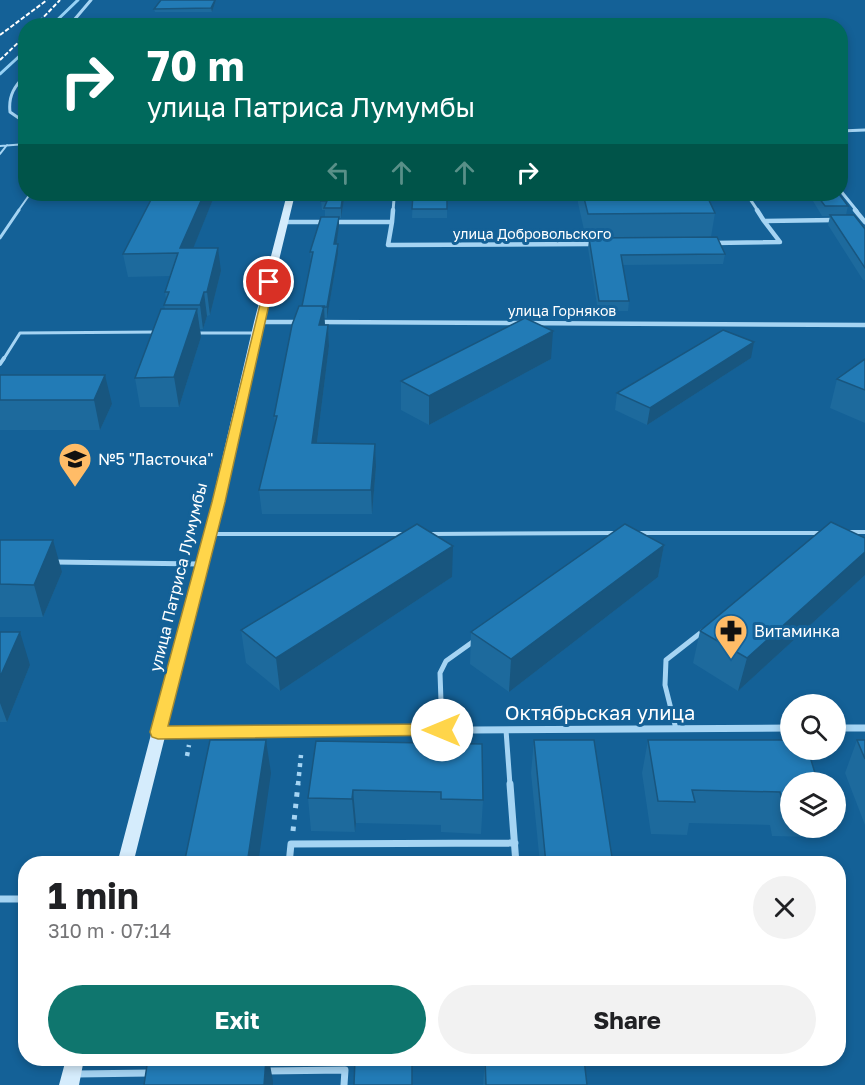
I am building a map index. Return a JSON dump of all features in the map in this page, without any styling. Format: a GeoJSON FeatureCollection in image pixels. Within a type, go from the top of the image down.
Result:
{"type":"FeatureCollection","features":[{"type":"Feature","properties":{"kind":"street"},"geometry":{"type":"LineString","coordinates":[[76,18],[91,0]]}},
{"type":"Feature","properties":{"kind":"street"},"geometry":{"type":"LineString","coordinates":[[18,82],[8,100],[10,112],[18,118]]}},
{"type":"Feature","properties":{"kind":"street"},"geometry":{"type":"LineString","coordinates":[[848,131],[865,130]]}},
{"type":"Feature","properties":{"kind":"street"},"geometry":{"type":"LineString","coordinates":[[848,200],[864,221]]}},
{"type":"Feature","properties":{"kind":"street","name":"улица Патриса Лумумбы"},"geometry":{"type":"LineString","coordinates":[[127,856],[210,534],[289,201]]}},
{"type":"Feature","properties":{"kind":"street","name":"улица Добровольского"},"geometry":{"type":"LineString","coordinates":[[394,201],[388,245],[602,244]]}},
{"type":"Feature","properties":{"kind":"street"},"geometry":{"type":"LineString","coordinates":[[709,243],[780,242],[751,201]]}},
{"type":"Feature","properties":{"kind":"street"},"geometry":{"type":"LineString","coordinates":[[764,221],[841,220]]}},
{"type":"Feature","properties":{"kind":"street"},"geometry":{"type":"LineString","coordinates":[[852,220],[864,221]]}},
{"type":"Feature","properties":{"kind":"street"},"geometry":{"type":"LineString","coordinates":[[284,222],[392,222]]}},
{"type":"Feature","properties":{"kind":"street","name":"улица Горняков"},"geometry":{"type":"LineString","coordinates":[[258,327],[865,325]]}},
{"type":"Feature","properties":{"kind":"street","name":"Октябрьская улица"},"geometry":{"type":"LineString","coordinates":[[158,732],[780,728]]}},
{"type":"Feature","properties":{"kind":"street"},"geometry":{"type":"LineString","coordinates":[[846,728],[865,728]]}},
{"type":"Feature","properties":{"kind":"lane"},"geometry":{"type":"LineString","coordinates":[[0,146],[18,144]]}},
{"type":"Feature","properties":{"kind":"lane"},"geometry":{"type":"LineString","coordinates":[[0,154],[7,145]]}},
{"type":"Feature","properties":{"kind":"lane"},"geometry":{"type":"LineString","coordinates":[[0,238],[25,201]]}},
{"type":"Feature","properties":{"kind":"lane"},"geometry":{"type":"LineString","coordinates":[[187,333],[258,327]]}},
{"type":"Feature","properties":{"kind":"lane"},"geometry":{"type":"LineString","coordinates":[[0,364],[21,333],[163,332]]}},
{"type":"Feature","properties":{"kind":"lane"},"geometry":{"type":"LineString","coordinates":[[424,534],[829,532]]}},
{"type":"Feature","properties":{"kind":"lane"},"geometry":{"type":"LineString","coordinates":[[841,532],[865,532]]}},
{"type":"Feature","properties":{"kind":"lane"},"geometry":{"type":"LineString","coordinates":[[210,534],[412,534]]}},
{"type":"Feature","properties":{"kind":"lane"},"geometry":{"type":"LineString","coordinates":[[47,562],[202,564]]}},
{"type":"Feature","properties":{"kind":"lane"},"geometry":{"type":"LineString","coordinates":[[676,729],[665,685],[666,660],[708,627]]}},
{"type":"Feature","properties":{"kind":"lane"},"geometry":{"type":"LineString","coordinates":[[442,730],[440,672],[447,661],[480,636]]}},
{"type":"Feature","properties":{"kind":"lane"},"geometry":{"type":"LineString","coordinates":[[506,730],[516,856]]}},
{"type":"Feature","properties":{"kind":"lane"},"geometry":{"type":"LineString","coordinates":[[290,856],[291,844],[515,843]]}},
{"type":"Feature","properties":{"kind":"lane"},"geometry":{"type":"LineString","coordinates":[[0,899],[18,899]]}},
{"type":"Feature","properties":{"kind":"lane"},"geometry":{"type":"LineString","coordinates":[[253,1071],[345,1070],[344,1085]]}},
{"type":"Feature","properties":{"kind":"lane"},"geometry":{"type":"LineString","coordinates":[[72,1073],[161,1073]]}},
{"type":"Feature","properties":{"kind":"path"},"geometry":{"type":"LineString","coordinates":[[291,844],[301,755]]}},
{"type":"Feature","properties":{"kind":"building"},"geometry":{"type":"Polygon","coordinates":[[[161,0],[215,0],[211,8],[154,9],[161,0]]]}},
{"type":"Feature","properties":{"kind":"building"},"geometry":{"type":"Polygon","coordinates":[[[150,201],[201,201],[180,248],[218,248],[207,292],[204,292],[200,305],[164,305],[169,292],[165,292],[178,253],[123,254],[150,201]]]}},
{"type":"Feature","properties":{"kind":"building"},"geometry":{"type":"Polygon","coordinates":[[[327,201],[342,201],[341,208],[324,208],[327,201]]]}},
{"type":"Feature","properties":{"kind":"building"},"geometry":{"type":"Polygon","coordinates":[[[413,201],[447,201],[447,209],[412,209],[413,201]]]}},
{"type":"Feature","properties":{"kind":"building"},"geometry":{"type":"Polygon","coordinates":[[[585,201],[709,201],[715,213],[588,214],[585,201]]]}},
{"type":"Feature","properties":{"kind":"building"},"geometry":{"type":"Polygon","coordinates":[[[821,201],[844,201],[848,206],[825,206],[821,201]]]}},
{"type":"Feature","properties":{"kind":"building"},"geometry":{"type":"Polygon","coordinates":[[[830,215],[854,215],[865,229],[865,268],[830,215]]]}},
{"type":"Feature","properties":{"kind":"building"},"geometry":{"type":"Polygon","coordinates":[[[321,217],[339,217],[334,244],[338,244],[327,307],[302,306],[313,252],[310,252],[321,217]]]}},
{"type":"Feature","properties":{"kind":"building"},"geometry":{"type":"Polygon","coordinates":[[[717,237],[725,254],[621,255],[629,301],[599,301],[589,238],[717,237]]]}},
{"type":"Feature","properties":{"kind":"building"},"geometry":{"type":"Polygon","coordinates":[[[299,306],[324,306],[319,325],[328,325],[312,443],[375,444],[371,490],[259,490],[277,416],[274,416],[292,325],[299,306]]]}},
{"type":"Feature","properties":{"kind":"building"},"geometry":{"type":"Polygon","coordinates":[[[161,309],[197,309],[174,377],[135,378],[161,309]]]}},
{"type":"Feature","properties":{"kind":"building"},"geometry":{"type":"Polygon","coordinates":[[[525,318],[553,331],[429,396],[401,381],[525,318]]]}},
{"type":"Feature","properties":{"kind":"building"},"geometry":{"type":"Polygon","coordinates":[[[723,330],[754,342],[650,408],[617,393],[723,330]]]}},
{"type":"Feature","properties":{"kind":"building"},"geometry":{"type":"Polygon","coordinates":[[[865,359],[865,390],[837,379],[865,359]]]}},
{"type":"Feature","properties":{"kind":"building"},"geometry":{"type":"Polygon","coordinates":[[[0,375],[105,375],[94,400],[0,400],[0,375]]]}},
{"type":"Feature","properties":{"kind":"building"},"geometry":{"type":"Polygon","coordinates":[[[831,522],[865,538],[865,552],[747,658],[700,631],[831,522]]]}},
{"type":"Feature","properties":{"kind":"building"},"geometry":{"type":"Polygon","coordinates":[[[417,524],[453,546],[276,658],[241,630],[417,524]]]}},
{"type":"Feature","properties":{"kind":"building"},"geometry":{"type":"Polygon","coordinates":[[[625,524],[664,545],[511,659],[471,632],[625,524]]]}},
{"type":"Feature","properties":{"kind":"building"},"geometry":{"type":"Polygon","coordinates":[[[0,540],[53,540],[34,585],[0,584],[0,540]]]}},
{"type":"Feature","properties":{"kind":"building"},"geometry":{"type":"Polygon","coordinates":[[[0,632],[20,632],[0,677],[0,632]]]}},
{"type":"Feature","properties":{"kind":"building"},"geometry":{"type":"Polygon","coordinates":[[[210,740],[266,740],[248,856],[186,856],[210,740]]]}},
{"type":"Feature","properties":{"kind":"building"},"geometry":{"type":"Polygon","coordinates":[[[534,740],[594,740],[612,856],[545,856],[534,740]]]}},
{"type":"Feature","properties":{"kind":"building"},"geometry":{"type":"Polygon","coordinates":[[[648,740],[780,740],[780,760],[811,760],[815,772],[780,772],[780,792],[692,790],[695,802],[658,801],[648,740]]]}},
{"type":"Feature","properties":{"kind":"building"},"geometry":{"type":"Polygon","coordinates":[[[857,740],[865,740],[865,759],[857,740]]]}},
{"type":"Feature","properties":{"kind":"building"},"geometry":{"type":"Polygon","coordinates":[[[316,741],[482,744],[483,800],[441,799],[441,792],[353,790],[352,799],[308,798],[316,741]]]}},
{"type":"Feature","properties":{"kind":"building"},"geometry":{"type":"Polygon","coordinates":[[[147,1066],[265,1066],[264,1085],[144,1085],[147,1066]]]}},
{"type":"Feature","properties":{"kind":"building"},"geometry":{"type":"Polygon","coordinates":[[[355,1066],[412,1066],[412,1085],[354,1085],[355,1066]]]}},
{"type":"Feature","properties":{"kind":"building"},"geometry":{"type":"Polygon","coordinates":[[[485,1066],[585,1066],[587,1085],[486,1085],[485,1066]]]}},
{"type":"Feature","properties":{"kind":"waterway"},"geometry":{"type":"LineString","coordinates":[[59,18],[78,0]]}},
{"type":"Feature","properties":{"kind":"waterway"},"geometry":{"type":"LineString","coordinates":[[0,74],[18,57]]}},
{"type":"Feature","properties":{"kind":"railway"},"geometry":{"type":"LineString","coordinates":[[23,18],[47,0]]}},
{"type":"Feature","properties":{"kind":"railway"},"geometry":{"type":"LineString","coordinates":[[43,18],[60,0]]}},
{"type":"Feature","properties":{"kind":"railway"},"geometry":{"type":"LineString","coordinates":[[0,35],[18,22]]}},
{"type":"Feature","properties":{"kind":"railway"},"geometry":{"type":"LineString","coordinates":[[0,60],[18,43]]}},
{"type":"Feature","properties":{"kind":"place","name":"№5 \"Ласточка\""},"geometry":{"type":"Point","coordinates":[75,488]}},
{"type":"Feature","properties":{"kind":"place","name":"Витаминка"},"geometry":{"type":"Point","coordinates":[731,660]}},
{"type":"Feature","properties":{"kind":"route"},"geometry":{"type":"LineString","coordinates":[[269,282],[219,502],[158,732],[442,730]]}}]}
